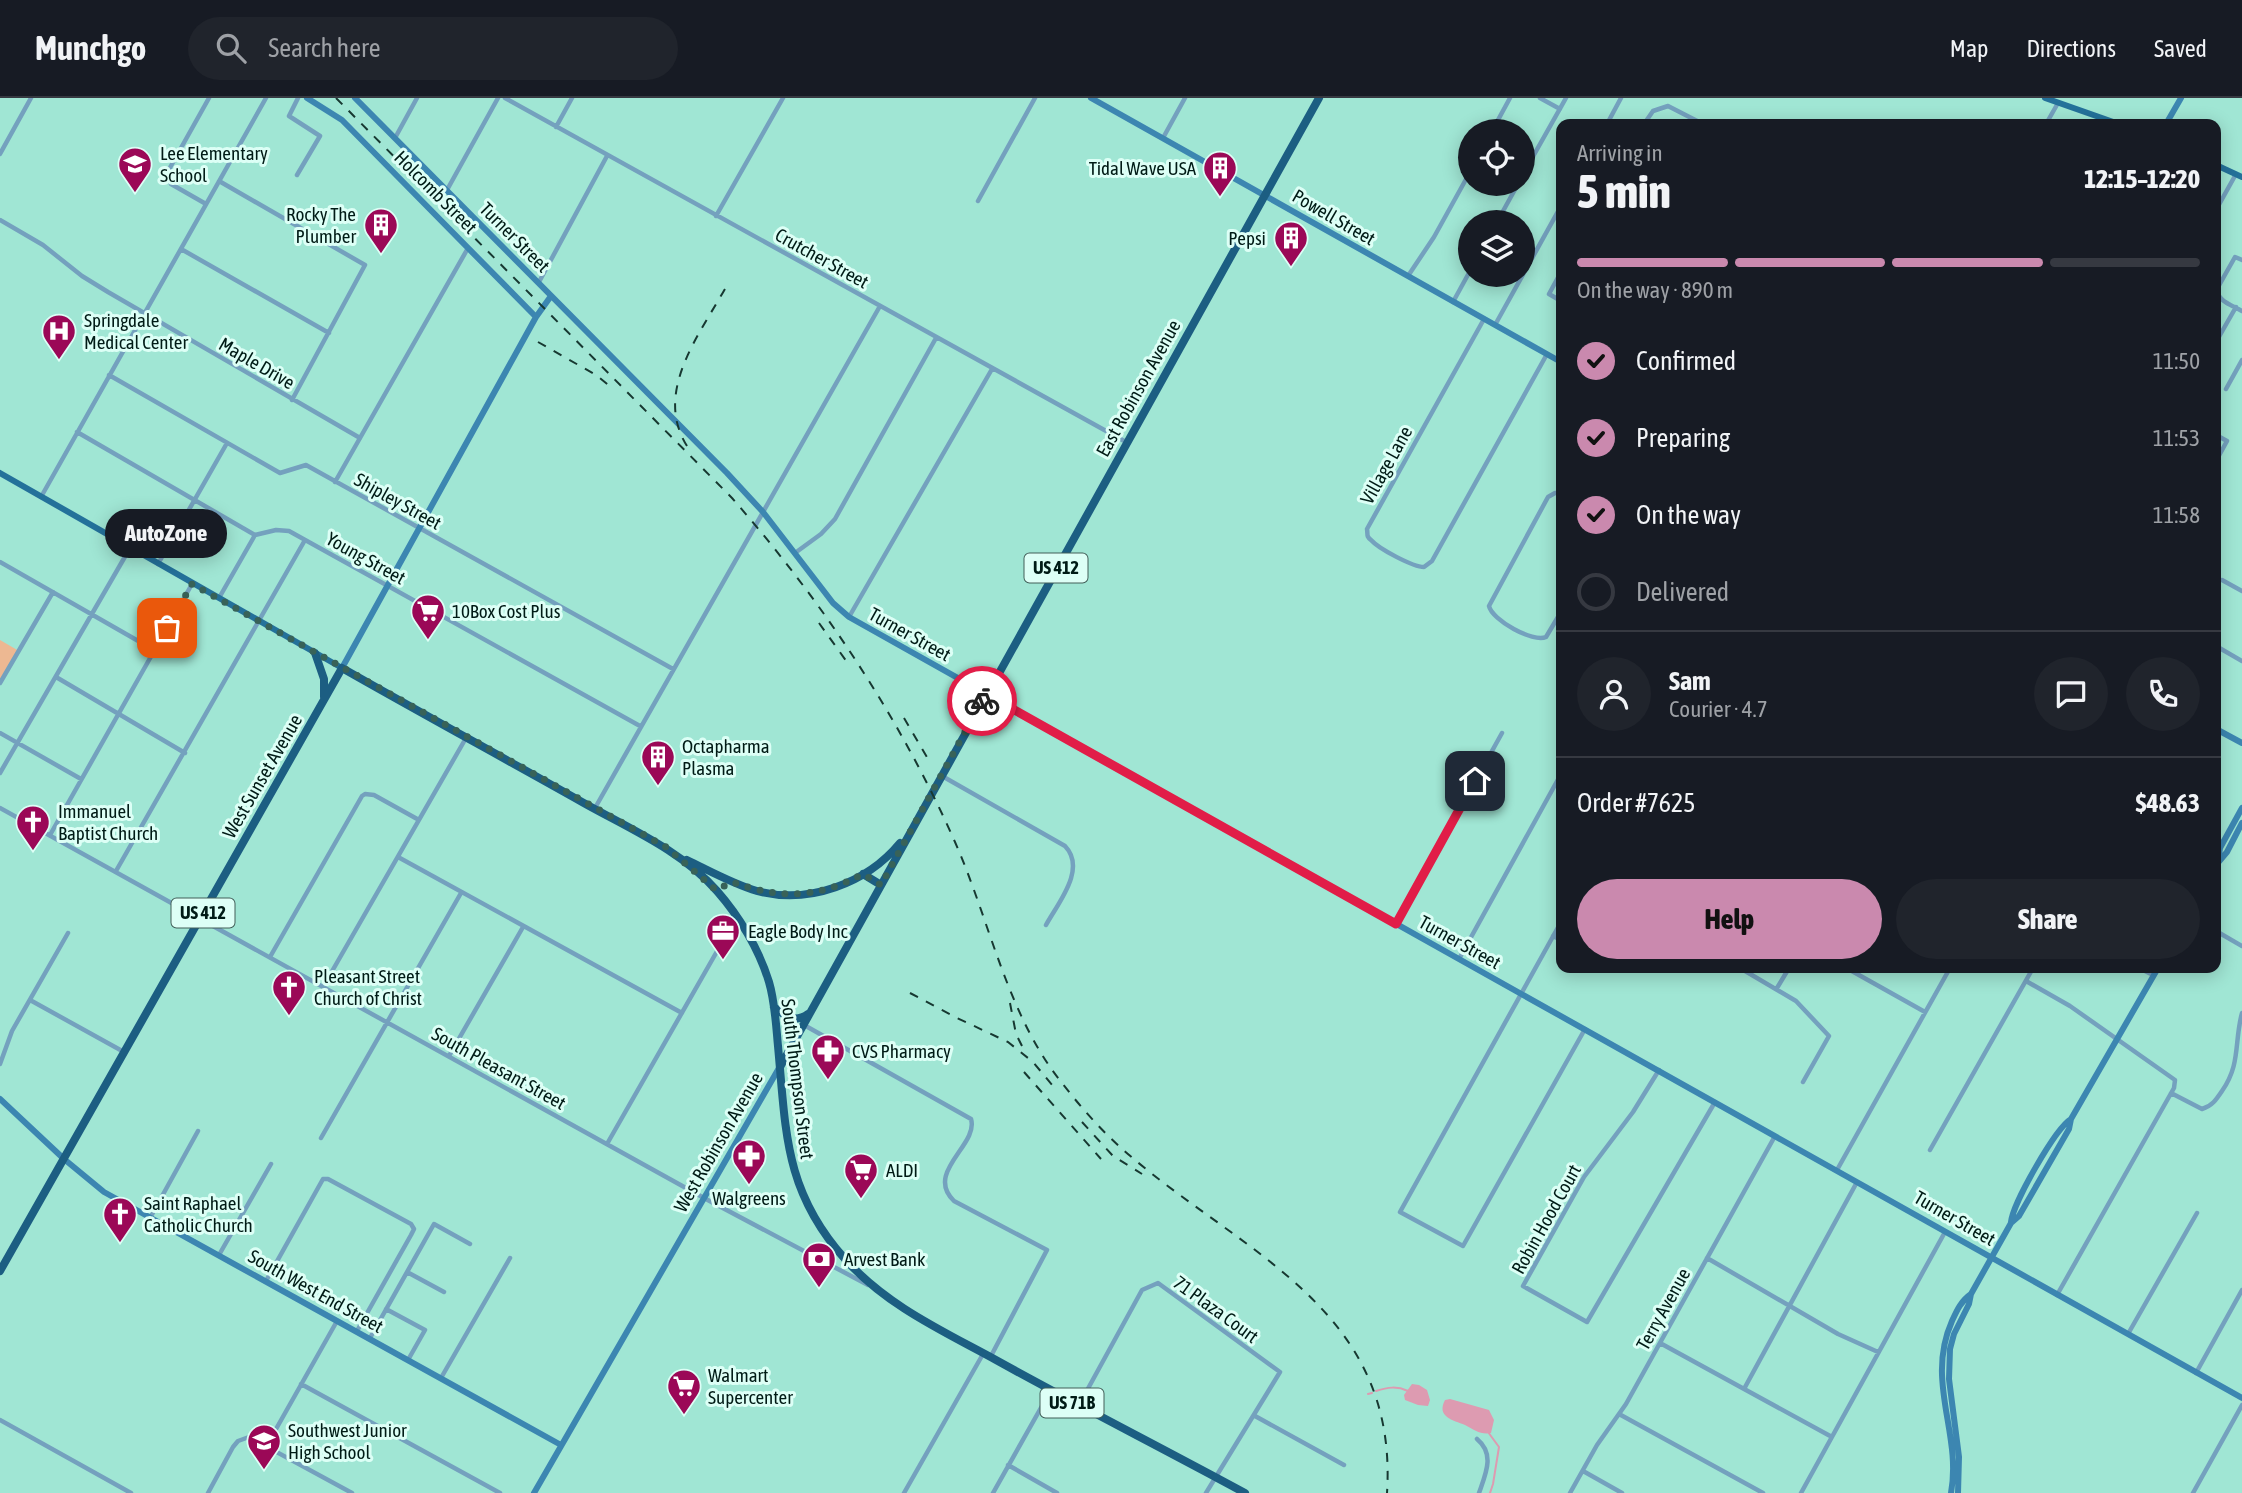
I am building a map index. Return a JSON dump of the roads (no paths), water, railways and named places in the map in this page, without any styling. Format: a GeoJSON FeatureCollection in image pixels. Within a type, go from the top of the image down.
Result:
{"type":"FeatureCollection","features":[{"type":"Feature","properties":{"kind":"highway","name":"East Robinson Avenue"},"geometry":{"type":"LineString","coordinates":[[986,694],[1319,98]]}},
{"type":"Feature","properties":{"kind":"highway"},"geometry":{"type":"LineString","coordinates":[[315,653],[324,679],[324,699]]}},
{"type":"Feature","properties":{"kind":"highway","name":"West Sunset Avenue"},"geometry":{"type":"LineString","coordinates":[[0,1271],[342,668]]}},
{"type":"Feature","properties":{"kind":"highway","name":"South Thompson Street"},"geometry":{"type":"LineString","coordinates":[[342,668],[677,856],[716,890],[747,934],[765,973],[774,1007],[786,1140],[794,1172],[806,1200],[833,1245],[875,1289],[899,1307],[1078,1406],[1245,1493]]}},
{"type":"Feature","properties":{"kind":"highway","name":"West Robinson Avenue"},"geometry":{"type":"LineString","coordinates":[[780,1067],[986,694]]}},
{"type":"Feature","properties":{"kind":"highway","name":"US 412"},"geometry":{"type":"LineString","coordinates":[[677,856],[732,882],[771,893],[802,895],[832,888],[865,873],[881,863],[911,830]]}},
{"type":"Feature","properties":{"kind":"highway"},"geometry":{"type":"LineString","coordinates":[[865,873],[883,882]]}},
{"type":"Feature","properties":{"kind":"highway"},"geometry":{"type":"LineString","coordinates":[[716,890],[732,882]]}},
{"type":"Feature","properties":{"kind":"highway"},"geometry":{"type":"LineString","coordinates":[[774,1007],[787,1017],[795,1019],[807,1015],[814,1006]]}},
{"type":"Feature","properties":{"kind":"main road"},"geometry":{"type":"LineString","coordinates":[[2045,98],[2104,119]]}},
{"type":"Feature","properties":{"kind":"main road"},"geometry":{"type":"LineString","coordinates":[[2221,167],[2239,175]]}},
{"type":"Feature","properties":{"kind":"main road","name":"South Thompson Street"},"geometry":{"type":"LineString","coordinates":[[0,473],[342,668]]}},
{"type":"Feature","properties":{"kind":"street"},"geometry":{"type":"LineString","coordinates":[[0,154],[32,98]]}},
{"type":"Feature","properties":{"kind":"street"},"geometry":{"type":"LineString","coordinates":[[206,204],[171,184],[167,173],[209,98]]}},
{"type":"Feature","properties":{"kind":"street"},"geometry":{"type":"LineString","coordinates":[[41,496],[266,98]]}},
{"type":"Feature","properties":{"kind":"street"},"geometry":{"type":"LineString","coordinates":[[297,175],[320,136],[289,116],[298,98]]}},
{"type":"Feature","properties":{"kind":"street","name":"Holcomb Street"},"geometry":{"type":"LineString","coordinates":[[307,98],[342,120],[536,317]]}},
{"type":"Feature","properties":{"kind":"street","name":"Turner Street"},"geometry":{"type":"LineString","coordinates":[[355,98],[763,512],[833,603],[849,617],[2242,1398]]}},
{"type":"Feature","properties":{"kind":"street"},"geometry":{"type":"LineString","coordinates":[[395,138],[417,98]]}},
{"type":"Feature","properties":{"kind":"street"},"geometry":{"type":"LineString","coordinates":[[446,191],[498,98]]}},
{"type":"Feature","properties":{"kind":"street","name":"Crutcher Street"},"geometry":{"type":"LineString","coordinates":[[505,98],[1126,442]]}},
{"type":"Feature","properties":{"kind":"street"},"geometry":{"type":"LineString","coordinates":[[556,127],[572,98]]}},
{"type":"Feature","properties":{"kind":"street"},"geometry":{"type":"LineString","coordinates":[[716,216],[783,98]]}},
{"type":"Feature","properties":{"kind":"street"},"geometry":{"type":"LineString","coordinates":[[978,201],[1035,98]]}},
{"type":"Feature","properties":{"kind":"street","name":"Powell Street"},"geometry":{"type":"LineString","coordinates":[[1091,98],[1100,100],[1556,359]]}},
{"type":"Feature","properties":{"kind":"street"},"geometry":{"type":"LineString","coordinates":[[1163,138],[1185,98]]}},
{"type":"Feature","properties":{"kind":"street"},"geometry":{"type":"LineString","coordinates":[[1499,119],[1510,98]]}},
{"type":"Feature","properties":{"kind":"street"},"geometry":{"type":"LineString","coordinates":[[1540,98],[1560,109]]}},
{"type":"Feature","properties":{"kind":"street"},"geometry":{"type":"LineString","coordinates":[[1535,153],[1566,98]]}},
{"type":"Feature","properties":{"kind":"street"},"geometry":{"type":"LineString","coordinates":[[1610,119],[1621,98]]}},
{"type":"Feature","properties":{"kind":"street"},"geometry":{"type":"LineString","coordinates":[[2169,119],[2181,98]]}},
{"type":"Feature","properties":{"kind":"street"},"geometry":{"type":"LineString","coordinates":[[2049,119],[2058,103]]}},
{"type":"Feature","properties":{"kind":"street"},"geometry":{"type":"LineString","coordinates":[[1647,119],[1653,111],[1668,106],[1693,119]]}},
{"type":"Feature","properties":{"kind":"street"},"geometry":{"type":"LineString","coordinates":[[0,135],[8,140]]}},
{"type":"Feature","properties":{"kind":"street"},"geometry":{"type":"LineString","coordinates":[[538,282],[607,156]]}},
{"type":"Feature","properties":{"kind":"street"},"geometry":{"type":"LineString","coordinates":[[2221,202],[2239,175]]}},
{"type":"Feature","properties":{"kind":"street"},"geometry":{"type":"LineString","coordinates":[[219,181],[365,265],[292,400]]}},
{"type":"Feature","properties":{"kind":"street"},"geometry":{"type":"LineString","coordinates":[[1408,276],[1458,194]]}},
{"type":"Feature","properties":{"kind":"street"},"geometry":{"type":"LineString","coordinates":[[1495,325],[1556,215]]}},
{"type":"Feature","properties":{"kind":"street","name":"Maple Drive"},"geometry":{"type":"LineString","coordinates":[[0,220],[43,246],[82,276],[360,438]]}},
{"type":"Feature","properties":{"kind":"street"},"geometry":{"type":"LineString","coordinates":[[335,482],[469,247]]}},
{"type":"Feature","properties":{"kind":"street"},"geometry":{"type":"LineString","coordinates":[[181,249],[328,333]]}},
{"type":"Feature","properties":{"kind":"street"},"geometry":{"type":"LineString","coordinates":[[2221,282],[2235,257],[2242,260]]}},
{"type":"Feature","properties":{"kind":"street"},"geometry":{"type":"LineString","coordinates":[[1556,281],[1549,294],[1556,298]]}},
{"type":"Feature","properties":{"kind":"street"},"geometry":{"type":"LineString","coordinates":[[1453,302],[1461,287]]}},
{"type":"Feature","properties":{"kind":"street","name":"West Sunset Avenue"},"geometry":{"type":"LineString","coordinates":[[342,668],[536,317],[551,296]]}},
{"type":"Feature","properties":{"kind":"street"},"geometry":{"type":"LineString","coordinates":[[2221,299],[2242,311]]}},
{"type":"Feature","properties":{"kind":"street"},"geometry":{"type":"LineString","coordinates":[[594,808],[880,306]]}},
{"type":"Feature","properties":{"kind":"street"},"geometry":{"type":"LineString","coordinates":[[2221,333],[2235,307]]}},
{"type":"Feature","properties":{"kind":"street","name":"Village Lane"},"geometry":{"type":"LineString","coordinates":[[1484,319],[1367,530],[1372,542],[1414,565],[1424,567],[1432,561],[1547,354]]}},
{"type":"Feature","properties":{"kind":"street"},"geometry":{"type":"LineString","coordinates":[[795,553],[821,534],[835,519],[936,338]]}},
{"type":"Feature","properties":{"kind":"street"},"geometry":{"type":"LineString","coordinates":[[2226,389],[2242,360]]}},
{"type":"Feature","properties":{"kind":"street"},"geometry":{"type":"LineString","coordinates":[[849,617],[993,369]]}},
{"type":"Feature","properties":{"kind":"street","name":"Shipley Street"},"geometry":{"type":"LineString","coordinates":[[109,375],[279,473],[306,465],[673,669]]}},
{"type":"Feature","properties":{"kind":"street"},"geometry":{"type":"LineString","coordinates":[[77,432],[254,535],[219,599]]}},
{"type":"Feature","properties":{"kind":"street"},"geometry":{"type":"LineString","coordinates":[[2221,438],[2227,441],[2221,452]]}},
{"type":"Feature","properties":{"kind":"street"},"geometry":{"type":"LineString","coordinates":[[158,564],[227,443]]}},
{"type":"Feature","properties":{"kind":"street"},"geometry":{"type":"LineString","coordinates":[[1556,494],[1548,497],[1490,602],[1490,610],[1495,617],[1530,636],[1541,639],[1550,633],[1556,622]]}},
{"type":"Feature","properties":{"kind":"street","name":"Young Street"},"geometry":{"type":"LineString","coordinates":[[254,535],[282,530],[305,540],[640,726]]}},
{"type":"Feature","properties":{"kind":"street"},"geometry":{"type":"LineString","coordinates":[[116,871],[305,540]]}},
{"type":"Feature","properties":{"kind":"street"},"geometry":{"type":"LineString","coordinates":[[0,773],[130,548]]}},
{"type":"Feature","properties":{"kind":"street"},"geometry":{"type":"LineString","coordinates":[[0,562],[154,650]]}},
{"type":"Feature","properties":{"kind":"street"},"geometry":{"type":"LineString","coordinates":[[2222,580],[2242,591]]}},
{"type":"Feature","properties":{"kind":"street"},"geometry":{"type":"LineString","coordinates":[[50,835],[192,584]]}},
{"type":"Feature","properties":{"kind":"street"},"geometry":{"type":"LineString","coordinates":[[0,683],[53,592]]}},
{"type":"Feature","properties":{"kind":"street"},"geometry":{"type":"LineString","coordinates":[[2221,649],[2242,661]]}},
{"type":"Feature","properties":{"kind":"street"},"geometry":{"type":"LineString","coordinates":[[55,677],[185,753]]}},
{"type":"Feature","properties":{"kind":"street"},"geometry":{"type":"LineString","coordinates":[[2221,732],[2242,743]]}},
{"type":"Feature","properties":{"kind":"street"},"geometry":{"type":"LineString","coordinates":[[0,733],[81,779]]}},
{"type":"Feature","properties":{"kind":"street"},"geometry":{"type":"LineString","coordinates":[[1396,924],[1502,733]]}},
{"type":"Feature","properties":{"kind":"street"},"geometry":{"type":"LineString","coordinates":[[323,987],[466,738]]}},
{"type":"Feature","properties":{"kind":"street"},"geometry":{"type":"LineString","coordinates":[[941,776],[1065,846],[1072,853],[1073,872],[1046,925]]}},
{"type":"Feature","properties":{"kind":"street"},"geometry":{"type":"LineString","coordinates":[[1459,959],[1556,783]]}},
{"type":"Feature","properties":{"kind":"street"},"geometry":{"type":"LineString","coordinates":[[270,957],[359,799],[365,794],[374,795],[419,820]]}},
{"type":"Feature","properties":{"kind":"street","name":"South Pleasant Street"},"geometry":{"type":"LineString","coordinates":[[0,808],[704,1198],[875,1289]]}},
{"type":"Feature","properties":{"kind":"street"},"geometry":{"type":"LineString","coordinates":[[2221,846],[2242,808]]}},
{"type":"Feature","properties":{"kind":"street"},"geometry":{"type":"LineString","coordinates":[[2221,857],[2227,852],[2242,823]]}},
{"type":"Feature","properties":{"kind":"street"},"geometry":{"type":"LineString","coordinates":[[398,857],[682,1013]]}},
{"type":"Feature","properties":{"kind":"street"},"geometry":{"type":"LineString","coordinates":[[321,1138],[461,893]]}},
{"type":"Feature","properties":{"kind":"street"},"geometry":{"type":"LineString","coordinates":[[607,1144],[736,917]]}},
{"type":"Feature","properties":{"kind":"street"},"geometry":{"type":"LineString","coordinates":[[449,1056],[523,927]]}},
{"type":"Feature","properties":{"kind":"street"},"geometry":{"type":"LineString","coordinates":[[1556,931],[1400,1212],[1463,1247],[1585,1028]]}},
{"type":"Feature","properties":{"kind":"street"},"geometry":{"type":"LineString","coordinates":[[0,1064],[12,1031],[68,933]]}},
{"type":"Feature","properties":{"kind":"street"},"geometry":{"type":"LineString","coordinates":[[2221,934],[2242,946]]}},
{"type":"Feature","properties":{"kind":"street"},"geometry":{"type":"LineString","coordinates":[[1749,973],[1796,1001],[1829,1036],[1803,1082]]}},
{"type":"Feature","properties":{"kind":"street"},"geometry":{"type":"LineString","coordinates":[[1777,988],[1786,973]]}},
{"type":"Feature","properties":{"kind":"street"},"geometry":{"type":"LineString","coordinates":[[1855,973],[1925,1012]]}},
{"type":"Feature","properties":{"kind":"street"},"geometry":{"type":"LineString","coordinates":[[1837,1170],[1947,973]]}},
{"type":"Feature","properties":{"kind":"street"},"geometry":{"type":"LineString","coordinates":[[1930,1150],[2031,973]]}},
{"type":"Feature","properties":{"kind":"street"},"geometry":{"type":"LineString","coordinates":[[1951,1493],[1953,1471],[1941,1380],[1942,1356],[1954,1318],[2011,1223],[2019,1216],[2069,1129],[2071,1119],[2153,975],[2149,973]]}},
{"type":"Feature","properties":{"kind":"street"},"geometry":{"type":"LineString","coordinates":[[2026,981],[2070,1006],[2175,1080],[2171,1093],[2057,1295]]}},
{"type":"Feature","properties":{"kind":"street"},"geometry":{"type":"LineString","coordinates":[[30,1000],[124,1052]]}},
{"type":"Feature","properties":{"kind":"street"},"geometry":{"type":"LineString","coordinates":[[2171,1093],[2202,1109],[2217,1099],[2232,1075],[2236,1062],[2242,1013]]}},
{"type":"Feature","properties":{"kind":"street"},"geometry":{"type":"LineString","coordinates":[[804,1025],[971,1119],[971,1129],[945,1180],[947,1194],[954,1201],[1047,1250],[904,1493]]}},
{"type":"Feature","properties":{"kind":"street","name":"West Robinson Avenue"},"geometry":{"type":"LineString","coordinates":[[534,1493],[780,1067]]}},
{"type":"Feature","properties":{"kind":"street","name":"Robin Hood Court"},"geometry":{"type":"LineString","coordinates":[[1659,1070],[1633,1112],[1584,1177],[1523,1286],[1587,1322],[1715,1101]]}},
{"type":"Feature","properties":{"kind":"street","name":"South West End Street"},"geometry":{"type":"LineString","coordinates":[[0,1099],[104,1192],[561,1445]]}},
{"type":"Feature","properties":{"kind":"street"},"geometry":{"type":"LineString","coordinates":[[150,1218],[198,1131]]}},
{"type":"Feature","properties":{"kind":"street","name":"Terry Avenue"},"geometry":{"type":"LineString","coordinates":[[1570,1493],[1660,1343],[1776,1135]]}},
{"type":"Feature","properties":{"kind":"street"},"geometry":{"type":"LineString","coordinates":[[219,1255],[271,1164]]}},
{"type":"Feature","properties":{"kind":"street"},"geometry":{"type":"LineString","coordinates":[[266,1281],[323,1179],[328,1179],[411,1224],[414,1230],[357,1331]]}},
{"type":"Feature","properties":{"kind":"street"},"geometry":{"type":"LineString","coordinates":[[1745,1389],[1857,1181]]}},
{"type":"Feature","properties":{"kind":"street"},"geometry":{"type":"LineString","coordinates":[[2128,1335],[2197,1213]]}},
{"type":"Feature","properties":{"kind":"street"},"geometry":{"type":"LineString","coordinates":[[370,1338],[434,1224],[470,1244]]}},
{"type":"Feature","properties":{"kind":"street"},"geometry":{"type":"LineString","coordinates":[[1801,1493],[1945,1231]]}},
{"type":"Feature","properties":{"kind":"street"},"geometry":{"type":"LineString","coordinates":[[442,1378],[509,1258]]}},
{"type":"Feature","properties":{"kind":"street"},"geometry":{"type":"LineString","coordinates":[[1707,1258],[1838,1334],[1878,1352]]}},
{"type":"Feature","properties":{"kind":"street"},"geometry":{"type":"LineString","coordinates":[[407,1272],[444,1292]]}},
{"type":"Feature","properties":{"kind":"street","name":"71 Plaza Court"},"geometry":{"type":"LineString","coordinates":[[1078,1406],[1142,1290],[1158,1283],[1280,1373],[1206,1493]]}},
{"type":"Feature","properties":{"kind":"street"},"geometry":{"type":"LineString","coordinates":[[2196,1373],[2242,1290]]}},
{"type":"Feature","properties":{"kind":"street"},"geometry":{"type":"LineString","coordinates":[[1958,1493],[1960,1471],[1948,1363],[1954,1334],[1969,1304],[1970,1294]]}},
{"type":"Feature","properties":{"kind":"street"},"geometry":{"type":"LineString","coordinates":[[386,1309],[425,1330],[408,1360]]}},
{"type":"Feature","properties":{"kind":"street"},"geometry":{"type":"LineString","coordinates":[[267,1445],[337,1320]]}},
{"type":"Feature","properties":{"kind":"street"},"geometry":{"type":"LineString","coordinates":[[1660,1343],[1832,1437]]}},
{"type":"Feature","properties":{"kind":"street"},"geometry":{"type":"LineString","coordinates":[[301,1384],[500,1493]]}},
{"type":"Feature","properties":{"kind":"street"},"geometry":{"type":"LineString","coordinates":[[993,1493],[1051,1391]]}},
{"type":"Feature","properties":{"kind":"street"},"geometry":{"type":"LineString","coordinates":[[2193,1493],[2242,1405]]}},
{"type":"Feature","properties":{"kind":"street"},"geometry":{"type":"LineString","coordinates":[[1619,1414],[1763,1493]]}},
{"type":"Feature","properties":{"kind":"street"},"geometry":{"type":"LineString","coordinates":[[1255,1416],[1344,1465]]}},
{"type":"Feature","properties":{"kind":"street"},"geometry":{"type":"LineString","coordinates":[[0,1420],[131,1493]]}},
{"type":"Feature","properties":{"kind":"street"},"geometry":{"type":"LineString","coordinates":[[208,1493],[233,1447],[244,1437],[256,1439],[352,1493]]}},
{"type":"Feature","properties":{"kind":"street"},"geometry":{"type":"LineString","coordinates":[[1477,1439],[1487,1450],[1488,1457],[1479,1493]]}},
{"type":"Feature","properties":{"kind":"street"},"geometry":{"type":"LineString","coordinates":[[1008,1465],[1057,1493]]}},
{"type":"Feature","properties":{"kind":"street"},"geometry":{"type":"LineString","coordinates":[[1583,1471],[1622,1493]]}},
{"type":"Feature","properties":{"kind":"waterway"},"geometry":{"type":"LineString","coordinates":[[1376,1391],[1392,1388],[1408,1391]]}},
{"type":"Feature","properties":{"kind":"waterway"},"geometry":{"type":"LineString","coordinates":[[1368,1394],[1372,1393]]}},
{"type":"Feature","properties":{"kind":"waterway"},"geometry":{"type":"LineString","coordinates":[[1488,1432],[1499,1447],[1490,1493]]}},
{"type":"Feature","properties":{"kind":"railway"},"geometry":{"type":"LineString","coordinates":[[336,98],[732,498],[828,619],[884,705],[933,795],[967,872],[1013,998],[1043,1056],[1082,1108],[1120,1147],[1259,1253],[1302,1289],[1339,1329],[1367,1374],[1384,1428],[1387,1493]]}},
{"type":"Feature","properties":{"kind":"railway"},"geometry":{"type":"LineString","coordinates":[[687,446],[678,426],[675,405],[678,384],[693,344],[726,287]]}},
{"type":"Feature","properties":{"kind":"railway"},"geometry":{"type":"LineString","coordinates":[[538,342],[596,375],[611,387]]}},
{"type":"Feature","properties":{"kind":"railway"},"geometry":{"type":"LineString","coordinates":[[819,623],[847,662]]}},
{"type":"Feature","properties":{"kind":"railway"},"geometry":{"type":"LineString","coordinates":[[904,718],[928,759]]}},
{"type":"Feature","properties":{"kind":"railway"},"geometry":{"type":"LineString","coordinates":[[910,993],[1008,1042],[1033,1062],[1053,1086]]}},
{"type":"Feature","properties":{"kind":"railway"},"geometry":{"type":"LineString","coordinates":[[1010,1003],[1016,1034],[1025,1052]]}},
{"type":"Feature","properties":{"kind":"railway"},"geometry":{"type":"LineString","coordinates":[[1024,1072],[1101,1159]]}},
{"type":"Feature","properties":{"kind":"railway"},"geometry":{"type":"LineString","coordinates":[[1082,1122],[1113,1156],[1142,1174]]}},
{"type":"Feature","properties":{"kind":"place","name":"Lee Elementary School"},"geometry":{"type":"Point","coordinates":[135,194]}},
{"type":"Feature","properties":{"kind":"place","name":"Tidal Wave USA"},"geometry":{"type":"Point","coordinates":[1220,198]}},
{"type":"Feature","properties":{"kind":"place","name":"Rocky The Plumber"},"geometry":{"type":"Point","coordinates":[381,255]}},
{"type":"Feature","properties":{"kind":"place","name":"Pepsi"},"geometry":{"type":"Point","coordinates":[1291,268]}},
{"type":"Feature","properties":{"kind":"place","name":"Springdale Medical Center"},"geometry":{"type":"Point","coordinates":[59,361]}},
{"type":"Feature","properties":{"kind":"place","name":"AutoZone"},"geometry":{"type":"Point","coordinates":[167,628]}},
{"type":"Feature","properties":{"kind":"place","name":"10Box Cost Plus"},"geometry":{"type":"Point","coordinates":[428,641]}},
{"type":"Feature","properties":{"kind":"place","name":"Octapharma Plasma"},"geometry":{"type":"Point","coordinates":[658,787]}},
{"type":"Feature","properties":{"kind":"place","name":"Immanuel Baptist Church"},"geometry":{"type":"Point","coordinates":[33,852]}},
{"type":"Feature","properties":{"kind":"place","name":"Eagle Body Inc"},"geometry":{"type":"Point","coordinates":[723,961]}},
{"type":"Feature","properties":{"kind":"place","name":"Pleasant Street Church of Christ"},"geometry":{"type":"Point","coordinates":[289,1017]}},
{"type":"Feature","properties":{"kind":"place","name":"CVS Pharmacy"},"geometry":{"type":"Point","coordinates":[828,1081]}},
{"type":"Feature","properties":{"kind":"place","name":"Walgreens"},"geometry":{"type":"Point","coordinates":[749,1186]}},
{"type":"Feature","properties":{"kind":"place","name":"ALDI"},"geometry":{"type":"Point","coordinates":[861,1200]}},
{"type":"Feature","properties":{"kind":"place","name":"Saint Raphael Catholic Church"},"geometry":{"type":"Point","coordinates":[120,1244]}},
{"type":"Feature","properties":{"kind":"place","name":"Arvest Bank"},"geometry":{"type":"Point","coordinates":[819,1289]}},
{"type":"Feature","properties":{"kind":"place","name":"Walmart Supercenter"},"geometry":{"type":"Point","coordinates":[684,1416]}},
{"type":"Feature","properties":{"kind":"place","name":"Southwest Junior High School"},"geometry":{"type":"Point","coordinates":[264,1471]}}]}
